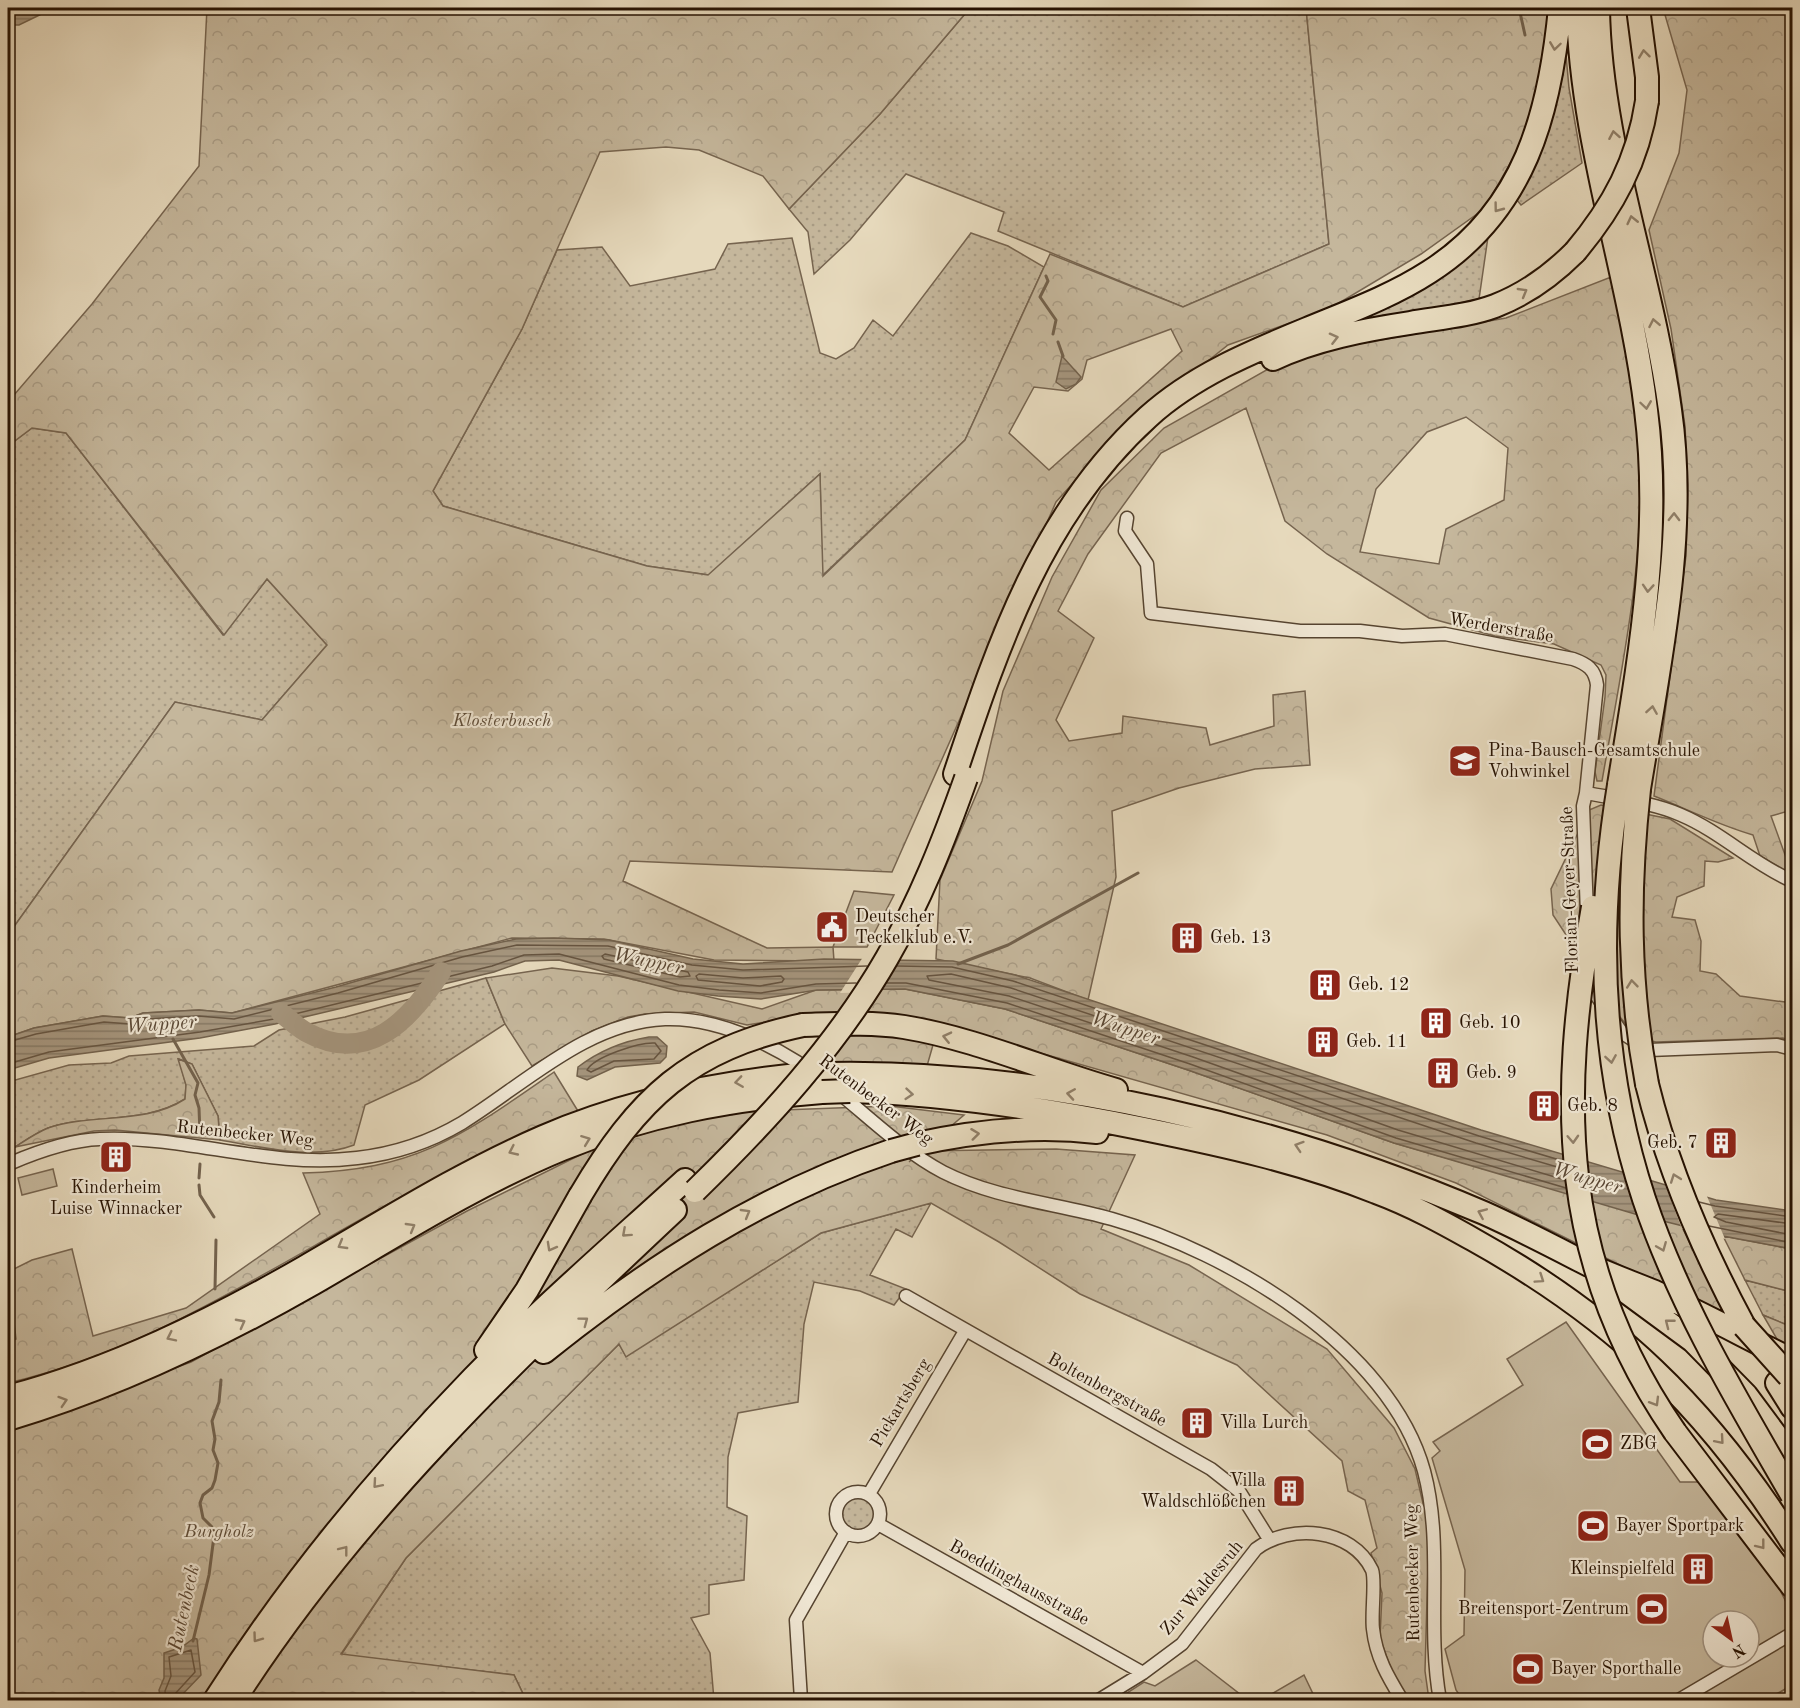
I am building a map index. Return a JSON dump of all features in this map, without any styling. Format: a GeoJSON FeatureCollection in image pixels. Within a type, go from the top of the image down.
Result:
{"type":"FeatureCollection","features":[{"type":"Feature","properties":{"kind":"highway"},"geometry":{"type":"LineString","coordinates":[[215,1701],[294,1586],[415,1440],[483,1368],[690,1185],[794,1087],[860,1001],[916,904],[961,776],[1035,594],[1082,509],[1117,465],[1158,426],[1211,389],[1277,349],[1397,290],[1446,261],[1493,214],[1510,191],[1528,157],[1540,126],[1550,84],[1560,8]]}},
{"type":"Feature","properties":{"kind":"highway"},"geometry":{"type":"LineString","coordinates":[[1578,8],[1583,76],[1593,140],[1633,326],[1651,449],[1652,536],[1629,787],[1632,855],[1630,936],[1635,1010],[1647,1084],[1672,1172],[1690,1220],[1744,1326],[1788,1375],[1792,1407]]}},
{"type":"Feature","properties":{"kind":"highway"},"geometry":{"type":"LineString","coordinates":[[1598,8],[1603,64],[1615,139],[1670,411],[1675,470],[1674,541],[1629,787],[1615,813],[1598,876],[1580,996],[1572,1091],[1575,1178],[1590,1253],[1609,1311],[1640,1378],[1675,1432],[1792,1586]]}},
{"type":"Feature","properties":{"kind":"highway"},"geometry":{"type":"LineString","coordinates":[[1277,349],[1358,332],[1453,317],[1496,305],[1539,283],[1575,252],[1606,213],[1626,177],[1640,140],[1647,101],[1647,77],[1638,8]]}},
{"type":"Feature","properties":{"kind":"highway"},"geometry":{"type":"LineString","coordinates":[[1615,813],[1605,899],[1604,982],[1610,1054],[1629,1147],[1644,1199],[1692,1314],[1792,1495]]}},
{"type":"Feature","properties":{"kind":"highway"},"geometry":{"type":"LineString","coordinates":[[415,1440],[428,1412],[482,1355],[504,1326],[580,1196],[621,1132],[640,1109],[676,1077],[711,1055],[739,1042],[803,1024],[856,1023],[904,1027],[962,1040],[1114,1089],[1171,1102],[1190,1116]]}},
{"type":"Feature","properties":{"kind":"highway"},"geometry":{"type":"LineString","coordinates":[[8,1419],[83,1395],[151,1368],[293,1294],[472,1192],[561,1150],[638,1122],[688,1109],[825,1083],[900,1074],[991,1082],[1190,1116],[1290,1143],[1383,1174],[1484,1213],[1591,1266],[1657,1293],[1788,1375]]}},
{"type":"Feature","properties":{"kind":"highway"},"geometry":{"type":"LineString","coordinates":[[8,1397],[106,1366],[204,1321],[267,1288],[451,1182],[544,1137],[591,1119],[665,1097],[735,1083],[797,1075],[850,1091],[943,1097],[1062,1113],[1268,1156],[1377,1192],[1441,1220],[1517,1263],[1624,1341],[1666,1381],[1730,1451],[1792,1542]]}},
{"type":"Feature","properties":{"kind":"highway"},"geometry":{"type":"LineString","coordinates":[[441,1436],[472,1417],[530,1364],[581,1323],[670,1259],[782,1194],[835,1171],[917,1144],[972,1134],[1037,1129],[1130,1136],[1234,1156],[1318,1178],[1372,1197],[1472,1239]]}},
{"type":"Feature","properties":{"kind":"highway"},"geometry":{"type":"LineString","coordinates":[[234,1701],[307,1596],[361,1528],[441,1436],[690,1185]]}},
{"type":"Feature","properties":{"kind":"highway"},"geometry":{"type":"LineString","coordinates":[[1591,1266],[1693,1341],[1746,1395],[1792,1457]]}},
{"type":"Feature","properties":{"kind":"street","name":"Werderstraße"},"geometry":{"type":"LineString","coordinates":[[1127,518],[1125,531],[1147,564],[1151,613],[1300,632],[1360,631],[1401,636],[1445,634],[1573,659],[1587,664],[1596,675],[1597,685],[1586,793]]}},
{"type":"Feature","properties":{"kind":"street"},"geometry":{"type":"LineString","coordinates":[[1586,793],[1659,807],[1681,815],[1728,842],[1772,872],[1792,881]]}},
{"type":"Feature","properties":{"kind":"street","name":"Florian-Geyer-Straße"},"geometry":{"type":"LineString","coordinates":[[1586,793],[1583,806],[1590,986],[1622,1034],[1649,1050],[1777,1045],[1792,1049]]}},
{"type":"Feature","properties":{"kind":"street","name":"Rutenbecker Weg"},"geometry":{"type":"LineString","coordinates":[[11,1163],[57,1147],[96,1139],[136,1140],[283,1160],[362,1158],[411,1146],[451,1129],[578,1046],[630,1024],[667,1019],[693,1020],[735,1032],[782,1055],[829,1084],[891,1138],[943,1172],[973,1185],[1011,1196],[1122,1222],[1193,1249],[1294,1306],[1341,1345],[1386,1396],[1413,1442],[1423,1468],[1434,1530],[1433,1650],[1440,1701]]}},
{"type":"Feature","properties":{"kind":"street","name":"Boltenbergstraße"},"geometry":{"type":"LineString","coordinates":[[906,1296],[1219,1474],[1239,1491],[1269,1539]]}},
{"type":"Feature","properties":{"kind":"street","name":"Pickartsberg"},"geometry":{"type":"LineString","coordinates":[[869,1494],[965,1330]]}},
{"type":"Feature","properties":{"kind":"street"},"geometry":{"type":"LineString","coordinates":[[854,1492],[869,1494],[880,1510],[878,1524],[864,1535],[846,1532],[837,1521],[836,1514],[841,1500],[854,1492]]}},
{"type":"Feature","properties":{"kind":"street","name":"Boeddinghausstraße"},"geometry":{"type":"LineString","coordinates":[[878,1524],[1143,1673]]}},
{"type":"Feature","properties":{"kind":"street","name":"Zur Waldesruh"},"geometry":{"type":"LineString","coordinates":[[1099,1701],[1143,1673],[1182,1644],[1256,1549],[1269,1539],[1298,1531],[1320,1534],[1341,1542],[1367,1562],[1373,1573],[1374,1584],[1371,1598],[1373,1631],[1380,1659],[1384,1673],[1402,1701]]}},
{"type":"Feature","properties":{"kind":"street"},"geometry":{"type":"LineString","coordinates":[[801,1701],[796,1620],[846,1532]]}},
{"type":"Feature","properties":{"kind":"street"},"geometry":{"type":"LineString","coordinates":[[1679,1701],[1791,1634]]}},
{"type":"Feature","properties":{"kind":"green space","name":"Klosterbusch"},"geometry":{"type":"Polygon","coordinates":[[[207,8],[970,8],[880,114],[789,209],[763,176],[699,150],[666,147],[600,152],[522,329],[433,491],[443,506],[647,566],[708,575],[820,474],[823,576],[965,440],[1050,254],[1183,307],[1329,244],[1306,8],[1552,8],[1551,26],[1527,134],[1484,209],[1421,254],[1329,309],[1228,345],[1118,433],[1056,502],[892,872],[630,861],[623,881],[767,948],[833,947],[834,961],[714,960],[604,939],[512,938],[232,1013],[199,1010],[143,1013],[130,1018],[103,1016],[34,1028],[8,1037],[8,935],[175,702],[262,720],[327,645],[267,579],[224,635],[66,433],[32,428],[8,446],[8,402],[92,304],[199,166],[207,8]],[[1171,329],[1087,360],[1082,379],[1068,391],[1034,387],[1009,433],[1049,470],[1182,351],[1171,329]]]}},
{"type":"Feature","properties":{"kind":"green space"},"geometry":{"type":"Polygon","coordinates":[[[970,8],[1306,8],[1329,244],[1183,307],[998,231],[1004,212],[906,174],[850,240],[814,274],[808,232],[789,209],[880,114],[970,8]]]}},
{"type":"Feature","properties":{"kind":"green space"},"geometry":{"type":"Polygon","coordinates":[[[1663,8],[1792,8],[1792,810],[1771,816],[1792,874],[1760,856],[1753,835],[1715,822],[1654,796],[1686,556],[1688,485],[1685,426],[1671,329],[1649,230],[1679,153],[1687,90],[1663,8]]]}},
{"type":"Feature","properties":{"kind":"green space"},"geometry":{"type":"Polygon","coordinates":[[[1564,33],[1569,88],[1582,163],[1521,205],[1512,194],[1545,143],[1557,91],[1564,33]]]}},
{"type":"Feature","properties":{"kind":"green space"},"geometry":{"type":"Polygon","coordinates":[[[1489,230],[1479,299],[1321,331],[1489,230]]]}},
{"type":"Feature","properties":{"kind":"green space"},"geometry":{"type":"Polygon","coordinates":[[[971,233],[1008,246],[1044,267],[965,440],[822,576],[820,474],[709,575],[647,566],[443,506],[433,491],[522,329],[557,250],[602,247],[630,286],[715,269],[728,244],[792,238],[820,353],[836,359],[854,348],[873,320],[893,336],[971,233]]]}},
{"type":"Feature","properties":{"kind":"green space"},"geometry":{"type":"Polygon","coordinates":[[[1611,277],[1634,401],[1639,443],[1640,485],[1636,571],[1631,613],[1602,781],[1597,781],[1595,772],[1605,697],[1606,675],[1601,665],[1554,644],[1495,636],[1429,618],[1327,554],[1285,521],[1246,408],[1161,453],[1088,554],[1058,611],[1094,638],[1056,720],[1069,741],[1122,733],[1123,716],[1206,728],[1210,745],[1274,726],[1273,695],[1305,691],[1310,765],[1255,769],[1179,788],[1112,811],[1116,877],[1088,1000],[1030,978],[936,959],[940,880],[982,781],[1003,691],[1052,577],[1101,490],[1164,428],[1284,360],[1346,346],[1506,318],[1611,277]],[[1466,417],[1427,432],[1376,489],[1360,552],[1439,564],[1446,529],[1504,500],[1508,448],[1466,417]]]}},
{"type":"Feature","properties":{"kind":"green space"},"geometry":{"type":"Polygon","coordinates":[[[32,428],[66,433],[223,635],[267,579],[327,645],[262,720],[175,702],[8,935],[8,446],[32,428]]]}},
{"type":"Feature","properties":{"kind":"green space"},"geometry":{"type":"Polygon","coordinates":[[[1601,805],[1670,819],[1733,858],[1718,862],[1705,861],[1704,886],[1677,897],[1672,917],[1695,920],[1701,941],[1700,971],[1716,974],[1740,996],[1792,1003],[1792,1042],[1783,1038],[1656,1042],[1637,1038],[1620,1017],[1553,915],[1551,889],[1589,810],[1601,805]]]}},
{"type":"Feature","properties":{"kind":"green space"},"geometry":{"type":"Polygon","coordinates":[[[854,891],[894,895],[867,947],[833,947],[854,891]]]}},
{"type":"Feature","properties":{"kind":"green space"},"geometry":{"type":"Polygon","coordinates":[[[552,968],[618,976],[762,1009],[816,990],[905,989],[1005,1009],[1188,1070],[1394,1143],[1681,1225],[1726,1318],[1456,1183],[1327,1135],[939,1024],[927,1066],[827,1062],[860,1017],[801,1016],[747,1025],[694,1012],[628,1017],[592,1031],[532,1066],[505,1024],[486,978],[552,968]]]}},
{"type":"Feature","properties":{"kind":"green space"},"geometry":{"type":"Polygon","coordinates":[[[486,978],[505,1024],[419,1080],[365,1105],[354,1145],[338,1150],[305,1152],[270,1149],[220,1140],[218,1116],[192,1064],[179,1059],[186,1085],[185,1099],[169,1107],[135,1116],[82,1121],[48,1128],[15,1147],[8,1139],[8,1082],[69,1065],[111,1063],[129,1056],[254,1046],[279,1030],[345,1017],[486,978]]]}},
{"type":"Feature","properties":{"kind":"green space"},"geometry":{"type":"Polygon","coordinates":[[[178,1059],[192,1064],[218,1116],[220,1140],[115,1130],[94,1131],[15,1147],[48,1128],[82,1121],[136,1116],[169,1107],[185,1099],[186,1085],[178,1059]]]}},
{"type":"Feature","properties":{"kind":"green space"},"geometry":{"type":"Polygon","coordinates":[[[554,1072],[581,1116],[486,1156],[417,1189],[207,1306],[159,1329],[110,1351],[60,1369],[8,1383],[8,1343],[16,1339],[8,1272],[32,1260],[72,1249],[93,1336],[186,1308],[320,1214],[303,1173],[378,1165],[438,1145],[493,1114],[554,1072]]]}},
{"type":"Feature","properties":{"kind":"green space","name":"Burgholz"},"geometry":{"type":"Polygon","coordinates":[[[890,1106],[964,1115],[909,1162],[922,1151],[1056,1149],[1135,1155],[1101,1229],[1189,1265],[1327,1349],[1394,1428],[1415,1469],[1429,1529],[1425,1671],[1429,1700],[1409,1700],[1394,1677],[1380,1638],[1382,1593],[1371,1553],[1377,1548],[1365,1500],[1348,1491],[1342,1461],[1237,1365],[1080,1294],[999,1242],[931,1203],[821,1233],[626,1357],[619,1344],[406,1558],[341,1654],[514,1675],[526,1700],[8,1700],[8,1429],[191,1362],[467,1211],[590,1150],[659,1129],[730,1112],[890,1106]]]}},
{"type":"Feature","properties":{"kind":"green space"},"geometry":{"type":"Polygon","coordinates":[[[53,1169],[57,1186],[22,1195],[18,1178],[53,1169]]]}},
{"type":"Feature","properties":{"kind":"green space"},"geometry":{"type":"Polygon","coordinates":[[[931,1203],[912,1237],[896,1229],[870,1275],[906,1289],[894,1305],[860,1291],[814,1282],[804,1324],[798,1402],[738,1413],[728,1457],[727,1507],[747,1516],[744,1580],[709,1585],[709,1614],[691,1618],[710,1653],[714,1700],[526,1700],[514,1675],[341,1655],[406,1558],[619,1344],[626,1356],[821,1233],[931,1203]]]}},
{"type":"Feature","properties":{"kind":"green space"},"geometry":{"type":"Polygon","coordinates":[[[1723,1236],[1792,1249],[1792,1292],[1745,1280],[1723,1236]]]}},
{"type":"Feature","properties":{"kind":"green space"},"geometry":{"type":"Polygon","coordinates":[[[8,1272],[16,1339],[8,1343],[8,1272]]]}},
{"type":"Feature","properties":{"kind":"green space"},"geometry":{"type":"Polygon","coordinates":[[[1745,1280],[1792,1292],[1792,1327],[1763,1315],[1745,1280]]]}},
{"type":"Feature","properties":{"kind":"green space"},"geometry":{"type":"Polygon","coordinates":[[[1763,1315],[1792,1327],[1792,1351],[1781,1346],[1763,1315]]]}},
{"type":"Feature","properties":{"kind":"green space","name":"Bayer Sportpark"},"geometry":{"type":"Polygon","coordinates":[[[1566,1322],[1680,1482],[1700,1482],[1772,1574],[1792,1614],[1792,1685],[1766,1700],[1463,1700],[1456,1690],[1445,1649],[1464,1635],[1465,1570],[1432,1458],[1440,1451],[1433,1442],[1523,1385],[1507,1359],[1566,1322]]]}},
{"type":"Feature","properties":{"kind":"green space"},"geometry":{"type":"Polygon","coordinates":[[[858,1496],[870,1501],[875,1513],[870,1525],[858,1530],[846,1525],[841,1513],[846,1501],[858,1496]]]}},
{"type":"Feature","properties":{"kind":"green space"},"geometry":{"type":"Polygon","coordinates":[[[1196,1660],[1240,1694],[1263,1699],[1304,1675],[1315,1698],[1311,1700],[1116,1700],[1144,1682],[1155,1686],[1196,1660]]]}},
{"type":"Feature","properties":{"kind":"green space"},"geometry":{"type":"Polygon","coordinates":[[[1792,1685],[1792,1700],[1766,1700],[1792,1685]]]}},
{"type":"Feature","properties":{"kind":"water"},"geometry":{"type":"Polygon","coordinates":[[[8,8],[54,8],[19,25],[8,25],[8,8]]]}},
{"type":"Feature","properties":{"kind":"water"},"geometry":{"type":"Polygon","coordinates":[[[1062,356],[1081,377],[1076,384],[1066,389],[1056,382],[1062,356]]]}},
{"type":"Feature","properties":{"kind":"water"},"geometry":{"type":"Polygon","coordinates":[[[516,939],[609,940],[693,959],[743,964],[824,959],[953,961],[1015,975],[1481,1130],[1716,1200],[1792,1211],[1792,1249],[1723,1236],[1635,1214],[1394,1143],[1188,1070],[1005,1009],[905,989],[817,990],[761,999],[718,996],[678,991],[559,960],[525,961],[494,972],[275,1024],[200,1038],[49,1058],[8,1070],[8,1037],[34,1028],[103,1016],[130,1018],[143,1013],[199,1010],[232,1013],[336,987],[461,951],[516,939]]]}},
{"type":"Feature","properties":{"kind":"water"},"geometry":{"type":"Polygon","coordinates":[[[657,1037],[667,1046],[666,1057],[660,1063],[615,1067],[587,1080],[577,1076],[578,1067],[594,1056],[621,1044],[657,1037]]]}},
{"type":"Feature","properties":{"kind":"water"},"geometry":{"type":"Polygon","coordinates":[[[194,1638],[197,1639],[201,1675],[177,1700],[161,1700],[159,1690],[164,1678],[164,1653],[182,1647],[194,1638]]]}},
{"type":"Feature","properties":{"kind":"pier"},"geometry":{"type":"Polygon","coordinates":[[[863,957],[896,957],[875,992],[840,993],[863,957]]]}},
{"type":"Feature","properties":{"kind":"pier"},"geometry":{"type":"Polygon","coordinates":[[[1664,1182],[1706,1194],[1725,1239],[1682,1229],[1664,1182]]]}},
{"type":"Feature","properties":{"kind":"waterway"},"geometry":{"type":"LineString","coordinates":[[1519,8],[1525,35]]}},
{"type":"Feature","properties":{"kind":"waterway"},"geometry":{"type":"LineString","coordinates":[[1046,276],[1048,281],[1040,297],[1056,320],[1053,334]]}},
{"type":"Feature","properties":{"kind":"waterway"},"geometry":{"type":"LineString","coordinates":[[1058,342],[1063,356]]}},
{"type":"Feature","properties":{"kind":"waterway"},"geometry":{"type":"LineString","coordinates":[[958,964],[1008,945],[1138,873]]}},
{"type":"Feature","properties":{"kind":"waterway","name":"Wupper"},"geometry":{"type":"LineString","coordinates":[[281,1013],[306,1032],[328,1041],[349,1044],[368,1041],[385,1033],[401,1021],[416,1006],[441,972]]}},
{"type":"Feature","properties":{"kind":"waterway","name":"Rutenbeck"},"geometry":{"type":"LineString","coordinates":[[173,1039],[198,1083],[195,1095],[199,1108],[200,1134]]}},
{"type":"Feature","properties":{"kind":"waterway","name":"Rutenbeck"},"geometry":{"type":"LineString","coordinates":[[199,1178],[200,1164]]}},
{"type":"Feature","properties":{"kind":"waterway","name":"Rutenbeck"},"geometry":{"type":"LineString","coordinates":[[199,1185],[200,1195],[214,1217]]}},
{"type":"Feature","properties":{"kind":"waterway","name":"Rutenbeck"},"geometry":{"type":"LineString","coordinates":[[215,1289],[216,1240]]}},
{"type":"Feature","properties":{"kind":"waterway","name":"Rutenbeck"},"geometry":{"type":"LineString","coordinates":[[193,1641],[209,1575],[214,1536],[212,1527],[203,1518],[200,1503],[203,1495],[212,1488],[218,1463],[213,1450],[215,1439],[212,1421],[219,1402],[221,1380]]}},
{"type":"Feature","properties":{"kind":"place","name":"Pina-Bausch-Gesamtschule Vohwinkel"},"geometry":{"type":"Point","coordinates":[1465,761]}},
{"type":"Feature","properties":{"kind":"place","name":"Deutscher Teckelklub e.V."},"geometry":{"type":"Point","coordinates":[832,927]}},
{"type":"Feature","properties":{"kind":"place","name":"Geb. 13"},"geometry":{"type":"Point","coordinates":[1187,938]}},
{"type":"Feature","properties":{"kind":"place","name":"Geb. 12"},"geometry":{"type":"Point","coordinates":[1325,985]}},
{"type":"Feature","properties":{"kind":"place","name":"Geb. 10"},"geometry":{"type":"Point","coordinates":[1436,1023]}},
{"type":"Feature","properties":{"kind":"place","name":"Geb. 11"},"geometry":{"type":"Point","coordinates":[1323,1042]}},
{"type":"Feature","properties":{"kind":"place","name":"Geb. 9"},"geometry":{"type":"Point","coordinates":[1443,1073]}},
{"type":"Feature","properties":{"kind":"place","name":"Geb. 8"},"geometry":{"type":"Point","coordinates":[1544,1106]}},
{"type":"Feature","properties":{"kind":"place","name":"Geb. 7"},"geometry":{"type":"Point","coordinates":[1721,1143]}},
{"type":"Feature","properties":{"kind":"place","name":"Kinderheim Luise Winnacker"},"geometry":{"type":"Point","coordinates":[116,1157]}},
{"type":"Feature","properties":{"kind":"place","name":"Villa Lurch"},"geometry":{"type":"Point","coordinates":[1197,1423]}},
{"type":"Feature","properties":{"kind":"place","name":"ZBG"},"geometry":{"type":"Point","coordinates":[1597,1444]}},
{"type":"Feature","properties":{"kind":"place","name":"Villa Waldschlößchen"},"geometry":{"type":"Point","coordinates":[1289,1491]}},
{"type":"Feature","properties":{"kind":"place","name":"Bayer Sportpark"},"geometry":{"type":"Point","coordinates":[1593,1526]}},
{"type":"Feature","properties":{"kind":"place","name":"Kleinspielfeld"},"geometry":{"type":"Point","coordinates":[1698,1569]}},
{"type":"Feature","properties":{"kind":"place","name":"Breitensport-Zentrum"},"geometry":{"type":"Point","coordinates":[1652,1609]}},
{"type":"Feature","properties":{"kind":"place","name":"Bayer Sporthalle"},"geometry":{"type":"Point","coordinates":[1528,1669]}}]}
